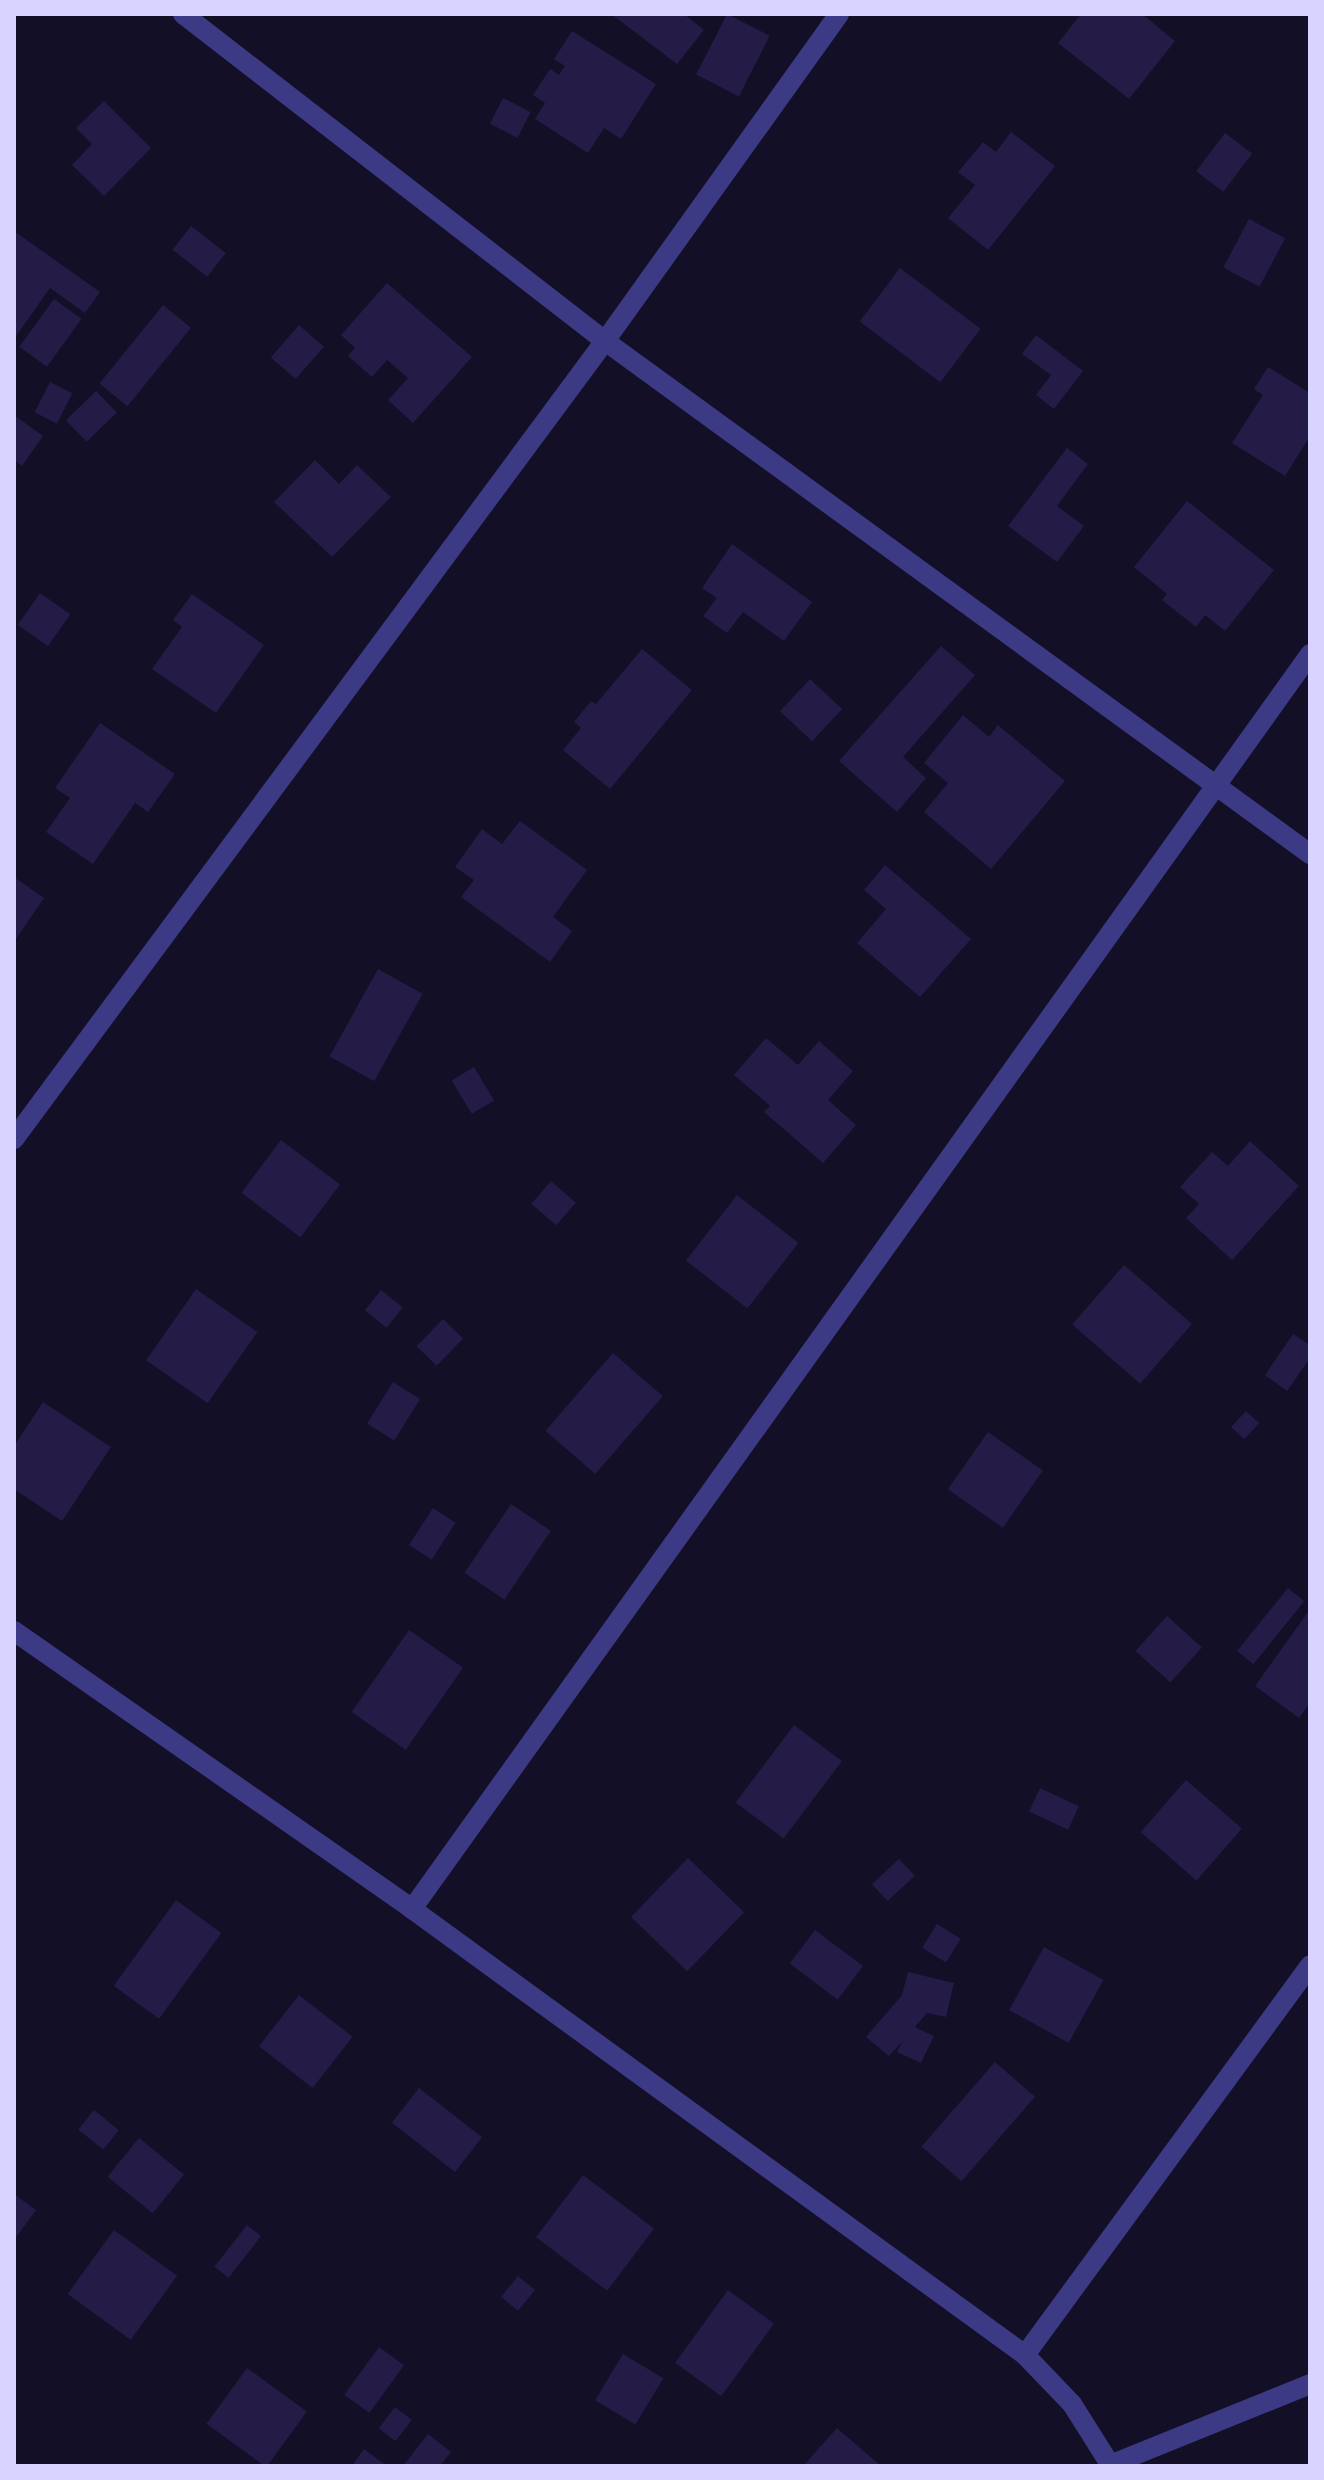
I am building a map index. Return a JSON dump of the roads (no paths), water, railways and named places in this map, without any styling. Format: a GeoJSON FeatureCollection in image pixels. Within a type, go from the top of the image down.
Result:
{"type":"FeatureCollection","features":[{"type":"Feature","properties":{"kind":"street"},"geometry":{"type":"LineString","coordinates":[[183,14],[605,341],[1310,854]]}},
{"type":"Feature","properties":{"kind":"street"},"geometry":{"type":"LineString","coordinates":[[14,1139],[605,341],[839,14]]}},
{"type":"Feature","properties":{"kind":"street"},"geometry":{"type":"LineString","coordinates":[[412,1909],[1310,654]]}},
{"type":"Feature","properties":{"kind":"street"},"geometry":{"type":"LineString","coordinates":[[14,1631],[412,1909],[1025,2355],[1072,2404],[1110,2466],[1310,2384]]}},
{"type":"Feature","properties":{"kind":"street"},"geometry":{"type":"LineString","coordinates":[[1025,2355],[1310,1965]]}}]}
